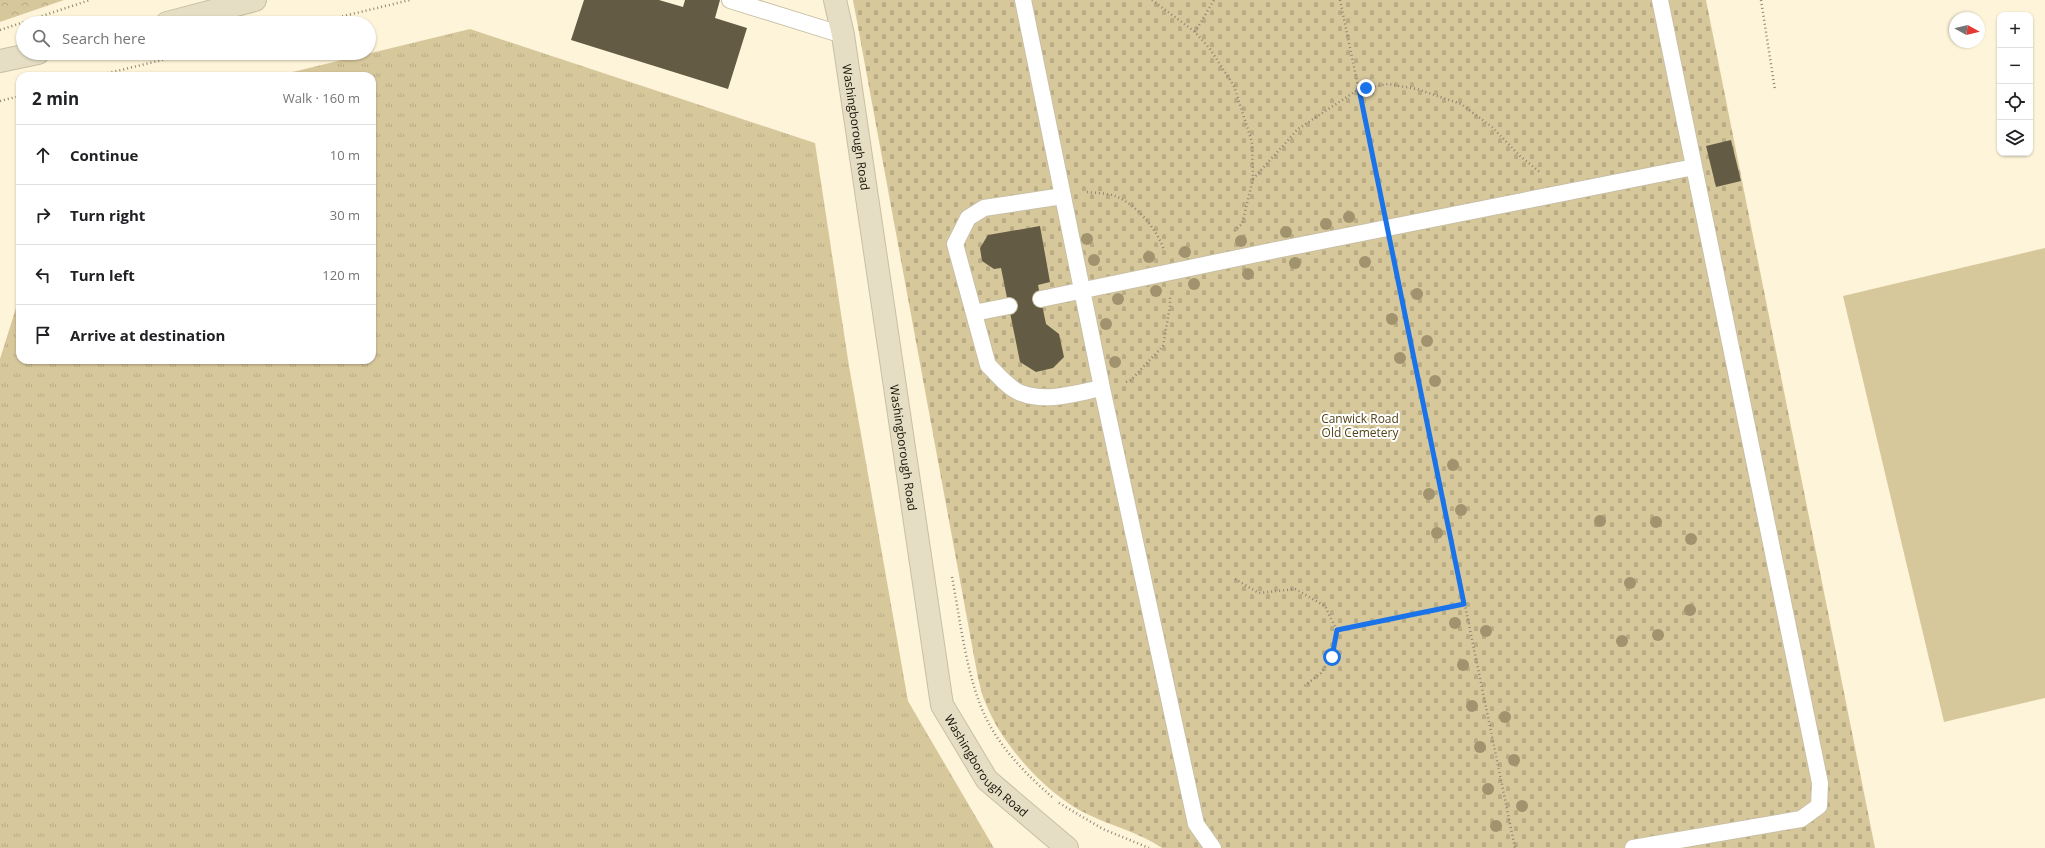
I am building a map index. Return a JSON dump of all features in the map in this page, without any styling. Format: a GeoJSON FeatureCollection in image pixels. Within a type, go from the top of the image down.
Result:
{"type":"FeatureCollection","features":[{"type":"Feature","properties":{"kind":"main road"},"geometry":{"type":"LineString","coordinates":[[193,16],[254,0]]}},
{"type":"Feature","properties":{"kind":"main road","name":"Washingborough Road"},"geometry":{"type":"LineString","coordinates":[[835,0],[843,35],[942,705],[987,780],[1067,848]]}},
{"type":"Feature","properties":{"kind":"main road"},"geometry":{"type":"LineString","coordinates":[[0,61],[16,58]]}},
{"type":"Feature","properties":{"kind":"lane"},"geometry":{"type":"LineString","coordinates":[[730,0],[843,35]]}},
{"type":"Feature","properties":{"kind":"lane"},"geometry":{"type":"LineString","coordinates":[[1022,0],[1102,388],[1196,824],[1213,848]]}},
{"type":"Feature","properties":{"kind":"lane"},"geometry":{"type":"LineString","coordinates":[[1633,848],[1801,819],[1819,806],[1820,784],[1660,0]]}},
{"type":"Feature","properties":{"kind":"lane"},"geometry":{"type":"LineString","coordinates":[[1041,299],[1201,265],[1694,167]]}},
{"type":"Feature","properties":{"kind":"lane"},"geometry":{"type":"LineString","coordinates":[[1063,196],[984,208],[968,218],[955,244],[988,365],[998,377],[1021,393],[1048,398],[1102,388]]}},
{"type":"Feature","properties":{"kind":"lane"},"geometry":{"type":"LineString","coordinates":[[974,313],[1009,306]]}},
{"type":"Feature","properties":{"kind":"path"},"geometry":{"type":"LineString","coordinates":[[42,16],[90,0]]}},
{"type":"Feature","properties":{"kind":"path"},"geometry":{"type":"LineString","coordinates":[[344,16],[410,0]]}},
{"type":"Feature","properties":{"kind":"path"},"geometry":{"type":"LineString","coordinates":[[1152,0],[1195,32],[1210,49],[1234,86],[1252,142],[1252,179],[1242,224],[1201,265]]}},
{"type":"Feature","properties":{"kind":"path"},"geometry":{"type":"LineString","coordinates":[[1195,32],[1214,0]]}},
{"type":"Feature","properties":{"kind":"path"},"geometry":{"type":"LineString","coordinates":[[1340,0],[1515,848]]}},
{"type":"Feature","properties":{"kind":"path"},"geometry":{"type":"LineString","coordinates":[[1761,0],[1774,90]]}},
{"type":"Feature","properties":{"kind":"path"},"geometry":{"type":"LineString","coordinates":[[0,30],[16,25]]}},
{"type":"Feature","properties":{"kind":"path"},"geometry":{"type":"LineString","coordinates":[[113,72],[162,60]]}},
{"type":"Feature","properties":{"kind":"path"},"geometry":{"type":"LineString","coordinates":[[1252,179],[1298,129],[1359,89],[1388,84],[1409,88],[1461,104],[1492,127],[1520,156],[1547,177],[1581,190]]}},
{"type":"Feature","properties":{"kind":"path"},"geometry":{"type":"LineString","coordinates":[[0,101],[16,97]]}},
{"type":"Feature","properties":{"kind":"path"},"geometry":{"type":"LineString","coordinates":[[951,569],[973,681],[986,718],[998,738],[1032,780],[1058,803],[1103,829],[1149,848]]}},
{"type":"Feature","properties":{"kind":"path"},"geometry":{"type":"LineString","coordinates":[[1235,579],[1258,593],[1295,589],[1326,606],[1337,630],[1332,657],[1321,673],[1303,687]]}},
{"type":"Feature","properties":{"kind":"path"},"geometry":{"type":"LineString","coordinates":[[1337,630],[1464,604]]}},
{"type":"Feature","properties":{"kind":"green space"},"geometry":{"type":"Polygon","coordinates":[[[0,0],[64,0],[16,16],[0,22],[0,0]]]}},
{"type":"Feature","properties":{"kind":"green space","name":"Canwick Road Old Cemetery"},"geometry":{"type":"Polygon","coordinates":[[[853,0],[1706,0],[1875,848],[1162,848],[1134,833],[1087,814],[1072,806],[1057,795],[1042,782],[1014,752],[993,720],[980,688],[853,0]]]}},
{"type":"Feature","properties":{"kind":"green space"},"geometry":{"type":"Polygon","coordinates":[[[470,29],[815,143],[849,366],[908,701],[994,848],[0,848],[0,359],[16,308],[16,364],[376,364],[376,72],[293,72],[342,60],[376,60],[376,52],[470,29]]]}},
{"type":"Feature","properties":{"kind":"green space"},"geometry":{"type":"Polygon","coordinates":[[[2045,248],[2045,698],[1944,722],[1843,296],[2045,248]]]}},
{"type":"Feature","properties":{"kind":"building"},"geometry":{"type":"Polygon","coordinates":[[[584,0],[659,0],[683,7],[685,0],[720,0],[715,18],[747,28],[728,89],[571,40],[584,0]]]}},
{"type":"Feature","properties":{"kind":"building"},"geometry":{"type":"Polygon","coordinates":[[[1731,140],[1741,181],[1716,187],[1706,146],[1731,140]]]}},
{"type":"Feature","properties":{"kind":"building"},"geometry":{"type":"Polygon","coordinates":[[[1040,226],[1050,282],[1038,285],[1046,324],[1059,334],[1064,357],[1053,368],[1036,372],[1020,362],[1001,268],[994,269],[982,261],[980,248],[988,235],[1040,226]]]}},
{"type":"Feature","properties":{"kind":"route"},"geometry":{"type":"LineString","coordinates":[[1332,657],[1337,630],[1464,604],[1359,89],[1366,88]]}}]}
